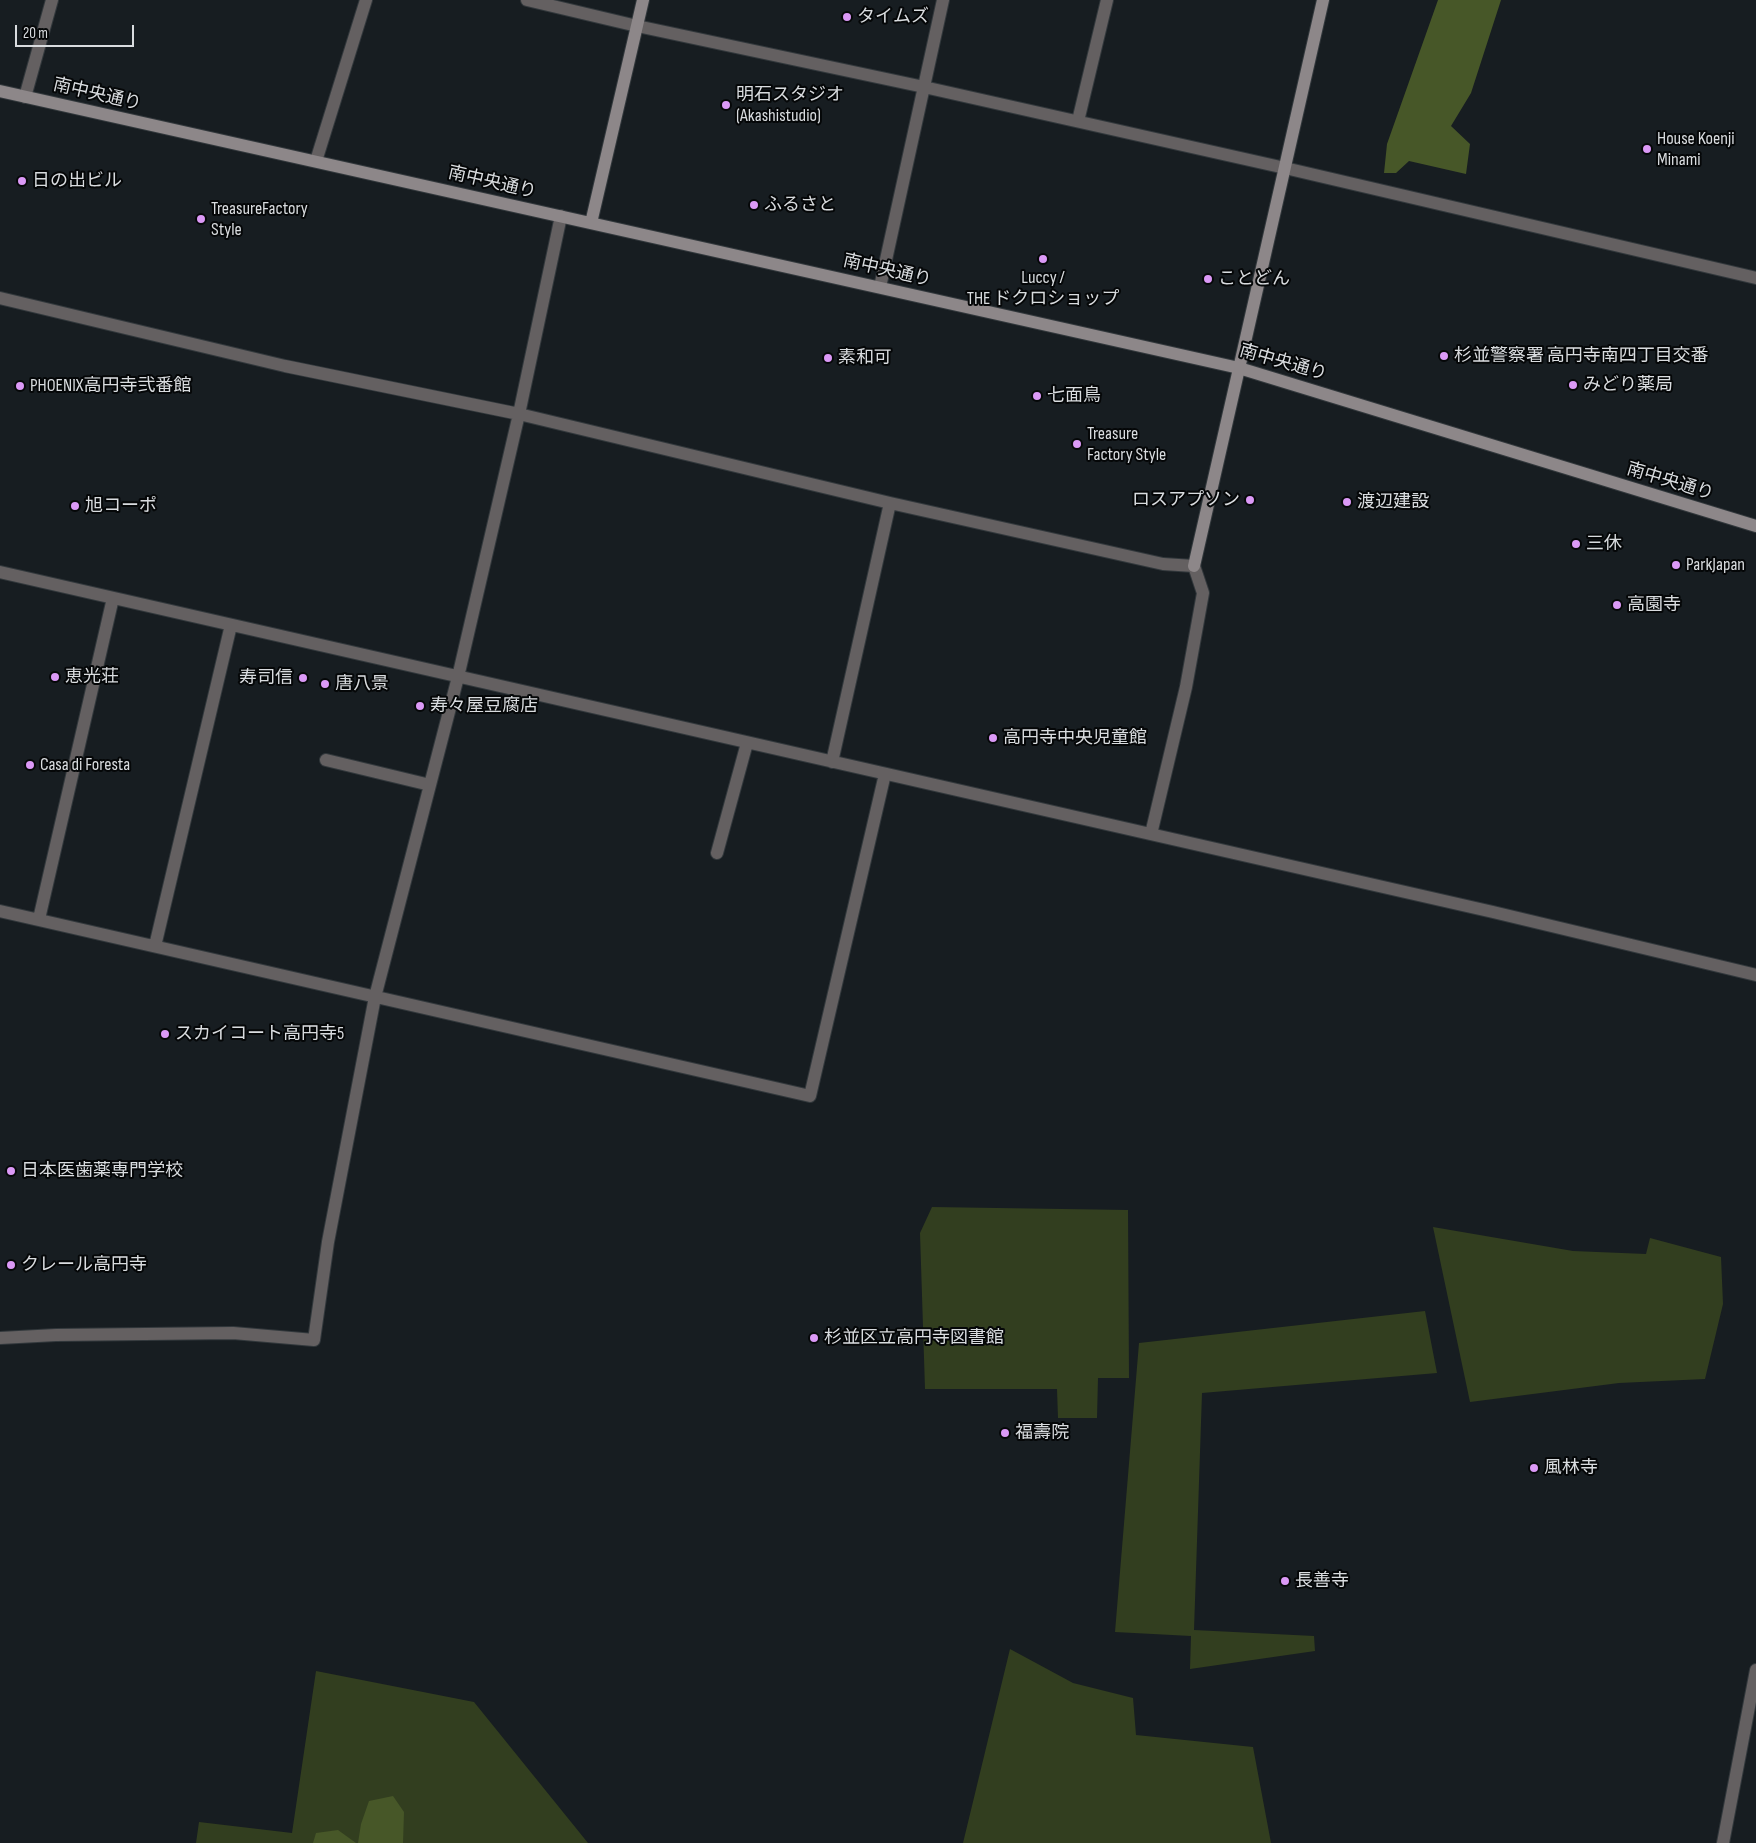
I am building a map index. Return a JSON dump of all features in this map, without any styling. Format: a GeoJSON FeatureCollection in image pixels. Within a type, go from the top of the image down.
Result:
{"type":"FeatureCollection","features":[{"type":"Feature","properties":{"kind":"street"},"geometry":{"type":"LineString","coordinates":[[25,97],[52,0]]}},
{"type":"Feature","properties":{"kind":"street"},"geometry":{"type":"LineString","coordinates":[[316,161],[366,0]]}},
{"type":"Feature","properties":{"kind":"street"},"geometry":{"type":"LineString","coordinates":[[527,0],[637,26],[1078,121],[1756,278]]}},
{"type":"Feature","properties":{"kind":"street"},"geometry":{"type":"LineString","coordinates":[[591,223],[643,0]]}},
{"type":"Feature","properties":{"kind":"street"},"geometry":{"type":"LineString","coordinates":[[880,287],[943,0]]}},
{"type":"Feature","properties":{"kind":"street"},"geometry":{"type":"LineString","coordinates":[[1078,121],[1107,0]]}},
{"type":"Feature","properties":{"kind":"street"},"geometry":{"type":"LineString","coordinates":[[1151,834],[1186,687],[1203,593],[1194,566],[1323,0]]}},
{"type":"Feature","properties":{"kind":"street","name":"南中央通り"},"geometry":{"type":"LineString","coordinates":[[0,91],[1239,368],[1756,526]]}},
{"type":"Feature","properties":{"kind":"street"},"geometry":{"type":"LineString","coordinates":[[0,1338],[56,1334],[234,1333],[314,1340],[328,1242],[375,997],[458,677],[519,414],[561,216]]}},
{"type":"Feature","properties":{"kind":"street"},"geometry":{"type":"LineString","coordinates":[[0,298],[285,366],[519,414],[890,503],[1163,564],[1194,566]]}},
{"type":"Feature","properties":{"kind":"street"},"geometry":{"type":"LineString","coordinates":[[832,762],[890,503]]}},
{"type":"Feature","properties":{"kind":"street"},"geometry":{"type":"LineString","coordinates":[[0,572],[1493,912],[1756,975]]}},
{"type":"Feature","properties":{"kind":"street"},"geometry":{"type":"LineString","coordinates":[[39,919],[112,598]]}},
{"type":"Feature","properties":{"kind":"street"},"geometry":{"type":"LineString","coordinates":[[155,946],[231,625]]}},
{"type":"Feature","properties":{"kind":"street"},"geometry":{"type":"LineString","coordinates":[[717,853],[747,743]]}},
{"type":"Feature","properties":{"kind":"street"},"geometry":{"type":"LineString","coordinates":[[326,760],[430,785]]}},
{"type":"Feature","properties":{"kind":"street"},"geometry":{"type":"LineString","coordinates":[[0,911],[810,1096],[885,774]]}},
{"type":"Feature","properties":{"kind":"street"},"geometry":{"type":"LineString","coordinates":[[1723,1843],[1756,1670]]}},
{"type":"Feature","properties":{"kind":"green space"},"geometry":{"type":"Polygon","coordinates":[[[1438,0],[1501,0],[1471,93],[1451,126],[1470,144],[1466,174],[1409,161],[1396,173],[1384,173],[1387,144],[1438,0]]]}},
{"type":"Feature","properties":{"kind":"green space"},"geometry":{"type":"Polygon","coordinates":[[[932,1207],[1128,1210],[1129,1378],[1098,1378],[1097,1418],[1058,1418],[1057,1389],[925,1389],[920,1233],[932,1207]]]}},
{"type":"Feature","properties":{"kind":"green space"},"geometry":{"type":"Polygon","coordinates":[[[1433,1227],[1573,1251],[1646,1254],[1650,1238],[1721,1257],[1723,1304],[1705,1379],[1619,1383],[1470,1402],[1433,1227]]]}},
{"type":"Feature","properties":{"kind":"green space"},"geometry":{"type":"Polygon","coordinates":[[[1425,1311],[1437,1373],[1202,1393],[1194,1630],[1314,1636],[1315,1651],[1190,1669],[1191,1636],[1115,1632],[1139,1343],[1425,1311]]]}},
{"type":"Feature","properties":{"kind":"green space"},"geometry":{"type":"Polygon","coordinates":[[[1010,1649],[1073,1683],[1133,1698],[1136,1735],[1253,1747],[1271,1843],[963,1843],[1010,1649]]]}},
{"type":"Feature","properties":{"kind":"green space"},"geometry":{"type":"Polygon","coordinates":[[[316,1671],[474,1702],[588,1843],[196,1843],[199,1822],[292,1833],[316,1671]]]}},
{"type":"Feature","properties":{"kind":"green space"},"geometry":{"type":"Polygon","coordinates":[[[393,1796],[404,1812],[403,1843],[358,1843],[361,1824],[369,1801],[393,1796]]]}},
{"type":"Feature","properties":{"kind":"green space"},"geometry":{"type":"Polygon","coordinates":[[[338,1830],[356,1843],[313,1843],[316,1833],[338,1830]]]}},
{"type":"Feature","properties":{"kind":"place","name":"タイムズ"},"geometry":{"type":"Point","coordinates":[847,17]}},
{"type":"Feature","properties":{"kind":"place","name":"明石スタジオ (Akashistudio)"},"geometry":{"type":"Point","coordinates":[726,105]}},
{"type":"Feature","properties":{"kind":"place","name":"House Koenji Minami"},"geometry":{"type":"Point","coordinates":[1647,149]}},
{"type":"Feature","properties":{"kind":"place","name":"日の出ビル"},"geometry":{"type":"Point","coordinates":[22,181]}},
{"type":"Feature","properties":{"kind":"place","name":"ふるさと"},"geometry":{"type":"Point","coordinates":[754,205]}},
{"type":"Feature","properties":{"kind":"place","name":"TreasureFactory Style"},"geometry":{"type":"Point","coordinates":[201,219]}},
{"type":"Feature","properties":{"kind":"place","name":"Luccy / THE ドクロショップ"},"geometry":{"type":"Point","coordinates":[1043,259]}},
{"type":"Feature","properties":{"kind":"place","name":"ことどん"},"geometry":{"type":"Point","coordinates":[1208,279]}},
{"type":"Feature","properties":{"kind":"place","name":"杉並警察署 高円寺南四丁目交番"},"geometry":{"type":"Point","coordinates":[1444,356]}},
{"type":"Feature","properties":{"kind":"place","name":"素和可"},"geometry":{"type":"Point","coordinates":[828,358]}},
{"type":"Feature","properties":{"kind":"place","name":"みどり薬局"},"geometry":{"type":"Point","coordinates":[1573,385]}},
{"type":"Feature","properties":{"kind":"place","name":"PHOENIX高円寺弐番館"},"geometry":{"type":"Point","coordinates":[20,386]}},
{"type":"Feature","properties":{"kind":"place","name":"七面鳥"},"geometry":{"type":"Point","coordinates":[1037,396]}},
{"type":"Feature","properties":{"kind":"place","name":"Treasure Factory Style"},"geometry":{"type":"Point","coordinates":[1077,444]}},
{"type":"Feature","properties":{"kind":"place","name":"ロスアプソン"},"geometry":{"type":"Point","coordinates":[1250,500]}},
{"type":"Feature","properties":{"kind":"place","name":"渡辺建設"},"geometry":{"type":"Point","coordinates":[1347,502]}},
{"type":"Feature","properties":{"kind":"place","name":"旭コーポ"},"geometry":{"type":"Point","coordinates":[75,506]}},
{"type":"Feature","properties":{"kind":"place","name":"三休"},"geometry":{"type":"Point","coordinates":[1576,544]}},
{"type":"Feature","properties":{"kind":"place","name":"ParkJapan"},"geometry":{"type":"Point","coordinates":[1676,565]}},
{"type":"Feature","properties":{"kind":"place","name":"高園寺"},"geometry":{"type":"Point","coordinates":[1617,605]}},
{"type":"Feature","properties":{"kind":"place","name":"恵光荘"},"geometry":{"type":"Point","coordinates":[55,677]}},
{"type":"Feature","properties":{"kind":"place","name":"寿司信"},"geometry":{"type":"Point","coordinates":[303,678]}},
{"type":"Feature","properties":{"kind":"place","name":"唐八景"},"geometry":{"type":"Point","coordinates":[325,684]}},
{"type":"Feature","properties":{"kind":"place","name":"寿々屋豆腐店"},"geometry":{"type":"Point","coordinates":[420,706]}},
{"type":"Feature","properties":{"kind":"place","name":"高円寺中央児童館"},"geometry":{"type":"Point","coordinates":[993,738]}},
{"type":"Feature","properties":{"kind":"place","name":"Casa di Foresta"},"geometry":{"type":"Point","coordinates":[30,765]}},
{"type":"Feature","properties":{"kind":"place","name":"スカイコート高円寺5"},"geometry":{"type":"Point","coordinates":[165,1034]}},
{"type":"Feature","properties":{"kind":"place","name":"日本医歯薬専門学校"},"geometry":{"type":"Point","coordinates":[11,1171]}},
{"type":"Feature","properties":{"kind":"place","name":"クレール高円寺"},"geometry":{"type":"Point","coordinates":[11,1265]}},
{"type":"Feature","properties":{"kind":"place","name":"杉並区立高円寺図書館"},"geometry":{"type":"Point","coordinates":[814,1338]}},
{"type":"Feature","properties":{"kind":"place","name":"福壽院"},"geometry":{"type":"Point","coordinates":[1005,1433]}},
{"type":"Feature","properties":{"kind":"place","name":"風林寺"},"geometry":{"type":"Point","coordinates":[1534,1468]}},
{"type":"Feature","properties":{"kind":"place","name":"長善寺"},"geometry":{"type":"Point","coordinates":[1285,1581]}}]}
